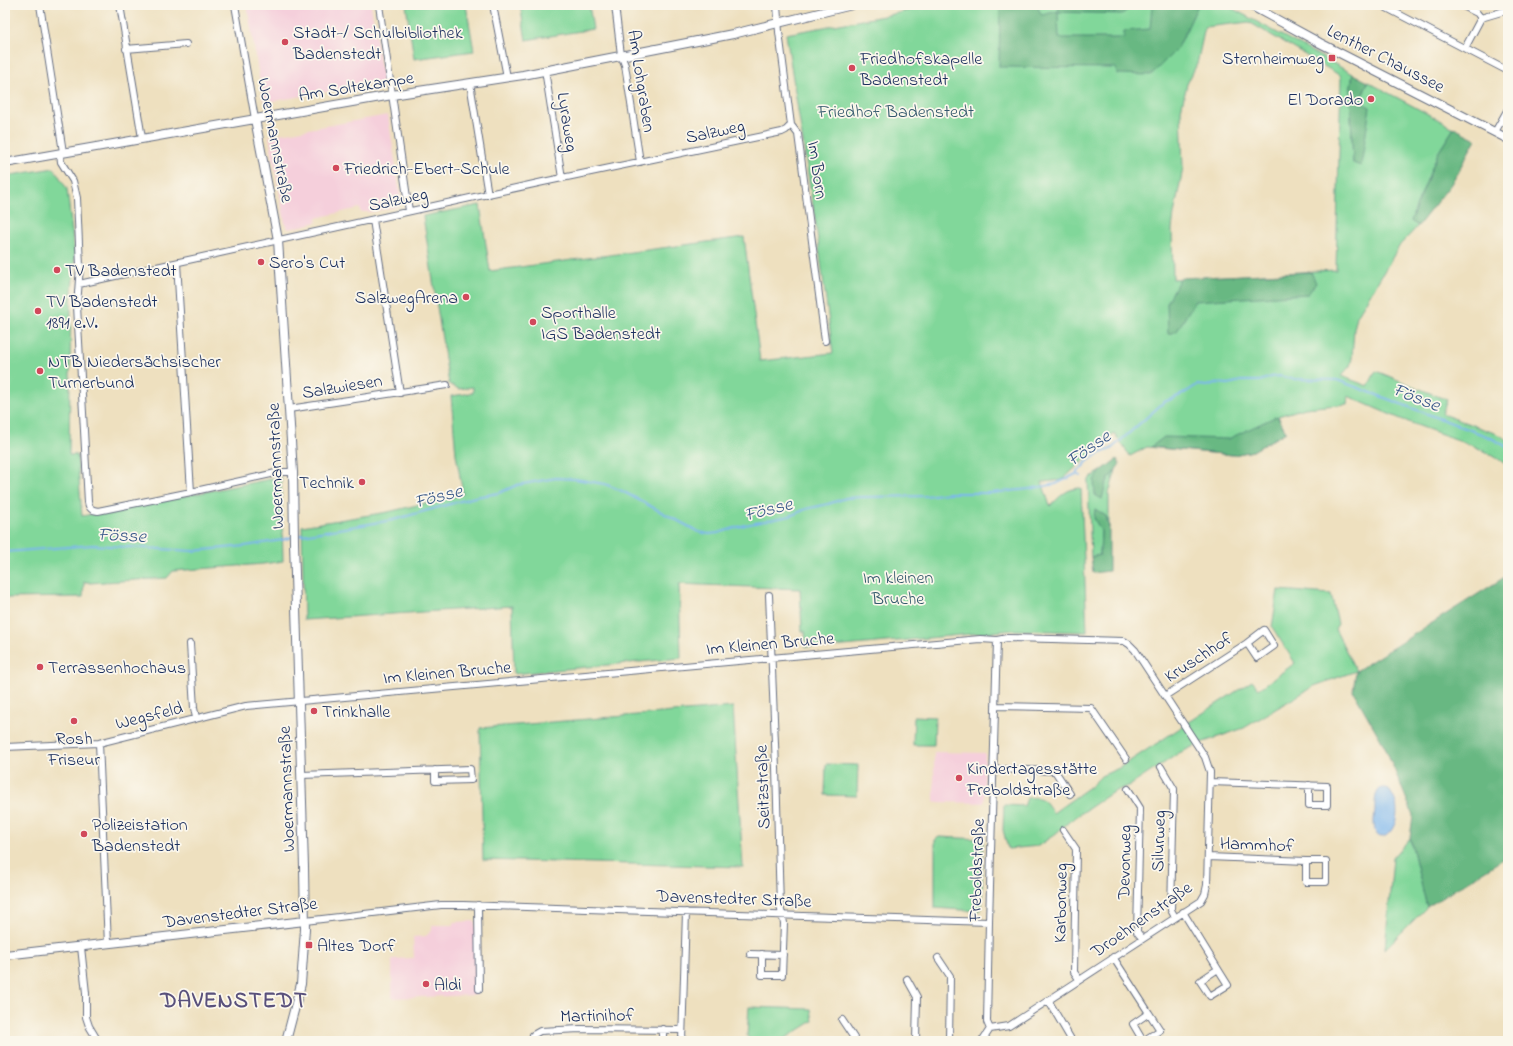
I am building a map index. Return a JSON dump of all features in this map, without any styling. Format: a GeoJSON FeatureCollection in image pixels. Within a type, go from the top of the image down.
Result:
{"type":"FeatureCollection","features":[{"type":"Feature","properties":{"kind":"street"},"geometry":{"type":"LineString","coordinates":[[40,5],[61,162],[73,181],[77,198],[79,284],[77,292],[77,314],[89,507],[92,510],[98,510],[191,492],[280,472],[293,472]]}},
{"type":"Feature","properties":{"kind":"street"},"geometry":{"type":"LineString","coordinates":[[120,5],[126,49],[142,138]]}},
{"type":"Feature","properties":{"kind":"street","name":"Woermannstraße"},"geometry":{"type":"LineString","coordinates":[[235,5],[278,240],[293,472],[293,529],[299,701],[304,925],[301,984],[286,1041]]}},
{"type":"Feature","properties":{"kind":"street"},"geometry":{"type":"LineString","coordinates":[[379,5],[409,212]]}},
{"type":"Feature","properties":{"kind":"street"},"geometry":{"type":"LineString","coordinates":[[493,5],[507,78]]}},
{"type":"Feature","properties":{"kind":"street","name":"Am Lohgraben"},"geometry":{"type":"LineString","coordinates":[[615,5],[621,55],[624,65],[640,162]]}},
{"type":"Feature","properties":{"kind":"street","name":"Im Born"},"geometry":{"type":"LineString","coordinates":[[777,5],[791,125],[798,134],[825,341]]}},
{"type":"Feature","properties":{"kind":"street","name":"Am Soltekampe"},"geometry":{"type":"LineString","coordinates":[[5,163],[392,95],[507,78],[733,34],[852,5]]}},
{"type":"Feature","properties":{"kind":"street","name":"Lenther Chaussee"},"geometry":{"type":"LineString","coordinates":[[1250,5],[1320,43],[1508,139]]}},
{"type":"Feature","properties":{"kind":"street"},"geometry":{"type":"LineString","coordinates":[[1381,5],[1508,71]]}},
{"type":"Feature","properties":{"kind":"street"},"geometry":{"type":"LineString","coordinates":[[1462,5],[1477,13],[1481,18]]}},
{"type":"Feature","properties":{"kind":"street"},"geometry":{"type":"LineString","coordinates":[[1465,48],[1481,18],[1508,10]]}},
{"type":"Feature","properties":{"kind":"street"},"geometry":{"type":"LineString","coordinates":[[126,49],[186,44]]}},
{"type":"Feature","properties":{"kind":"street","name":"Lyraweg"},"geometry":{"type":"LineString","coordinates":[[545,70],[562,178]]}},
{"type":"Feature","properties":{"kind":"street"},"geometry":{"type":"LineString","coordinates":[[470,84],[488,195]]}},
{"type":"Feature","properties":{"kind":"street"},"geometry":{"type":"LineString","coordinates":[[1495,132],[1508,109]]}},
{"type":"Feature","properties":{"kind":"street","name":"Salzweg"},"geometry":{"type":"LineString","coordinates":[[79,284],[562,178],[782,132],[791,125]]}},
{"type":"Feature","properties":{"kind":"street","name":"Salzwiesen"},"geometry":{"type":"LineString","coordinates":[[373,220],[400,392]]}},
{"type":"Feature","properties":{"kind":"street"},"geometry":{"type":"LineString","coordinates":[[176,263],[191,492]]}},
{"type":"Feature","properties":{"kind":"street","name":"Salzwiesen"},"geometry":{"type":"LineString","coordinates":[[289,409],[447,385]]}},
{"type":"Feature","properties":{"kind":"street","name":"Seitzstraße"},"geometry":{"type":"LineString","coordinates":[[762,954],[762,975],[782,976],[784,923],[780,906],[769,595]]}},
{"type":"Feature","properties":{"kind":"street","name":"Kruschhof"},"geometry":{"type":"LineString","coordinates":[[1165,696],[1264,630],[1274,646],[1257,658],[1247,642]]}},
{"type":"Feature","properties":{"kind":"street","name":"Im Kleinen Bruche"},"geometry":{"type":"LineString","coordinates":[[299,701],[980,639],[997,640],[1007,638],[1124,641],[1130,644],[1135,650],[1192,738]]}},
{"type":"Feature","properties":{"kind":"street","name":"Freboldstraße"},"geometry":{"type":"LineString","coordinates":[[990,1029],[987,1022],[997,640]]}},
{"type":"Feature","properties":{"kind":"street"},"geometry":{"type":"LineString","coordinates":[[190,644],[196,718]]}},
{"type":"Feature","properties":{"kind":"street","name":"Wegsfeld"},"geometry":{"type":"LineString","coordinates":[[5,747],[100,743],[246,706],[299,701]]}},
{"type":"Feature","properties":{"kind":"street"},"geometry":{"type":"LineString","coordinates":[[995,706],[1091,708],[1126,759]]}},
{"type":"Feature","properties":{"kind":"street","name":"Droehnenstraße"},"geometry":{"type":"LineString","coordinates":[[990,1029],[1009,1026],[1201,900],[1208,885],[1210,782],[1208,764],[1192,738]]}},
{"type":"Feature","properties":{"kind":"street"},"geometry":{"type":"LineString","coordinates":[[100,743],[108,944]]}},
{"type":"Feature","properties":{"kind":"street","name":"Silurweg"},"geometry":{"type":"LineString","coordinates":[[1161,767],[1174,789],[1171,910],[1175,917]]}},
{"type":"Feature","properties":{"kind":"street"},"geometry":{"type":"LineString","coordinates":[[301,775],[470,768],[470,780],[435,781],[435,770]]}},
{"type":"Feature","properties":{"kind":"street"},"geometry":{"type":"LineString","coordinates":[[994,769],[1055,771],[1070,794]]}},
{"type":"Feature","properties":{"kind":"street"},"geometry":{"type":"LineString","coordinates":[[1210,782],[1309,785],[1327,786],[1327,806],[1308,805],[1309,785]]}},
{"type":"Feature","properties":{"kind":"street","name":"Devonweg"},"geometry":{"type":"LineString","coordinates":[[1128,789],[1140,808],[1137,932],[1142,938]]}},
{"type":"Feature","properties":{"kind":"street","name":"Karbonweg"},"geometry":{"type":"LineString","coordinates":[[1063,830],[1076,848],[1074,972],[1079,979]]}},
{"type":"Feature","properties":{"kind":"street","name":"Hammhof"},"geometry":{"type":"LineString","coordinates":[[1208,857],[1326,861],[1326,882],[1306,882],[1306,861]]}},
{"type":"Feature","properties":{"kind":"street","name":"Davenstedter Straße"},"geometry":{"type":"LineString","coordinates":[[5,955],[108,944],[224,929],[304,925],[441,905],[989,922]]}},
{"type":"Feature","properties":{"kind":"street"},"geometry":{"type":"LineString","coordinates":[[478,905],[479,989]]}},
{"type":"Feature","properties":{"kind":"street"},"geometry":{"type":"LineString","coordinates":[[682,1041],[686,912]]}},
{"type":"Feature","properties":{"kind":"street"},"geometry":{"type":"LineString","coordinates":[[1183,912],[1228,985],[1210,996],[1200,981],[1218,969]]}},
{"type":"Feature","properties":{"kind":"street"},"geometry":{"type":"LineString","coordinates":[[81,947],[86,993],[86,1017],[89,1026],[98,1041]]}},
{"type":"Feature","properties":{"kind":"street"},"geometry":{"type":"LineString","coordinates":[[750,954],[783,955]]}},
{"type":"Feature","properties":{"kind":"street"},"geometry":{"type":"LineString","coordinates":[[1113,957],[1160,1030],[1143,1041],[1133,1024],[1149,1013]]}},
{"type":"Feature","properties":{"kind":"street"},"geometry":{"type":"LineString","coordinates":[[938,958],[950,976],[949,1041]]}},
{"type":"Feature","properties":{"kind":"street"},"geometry":{"type":"LineString","coordinates":[[907,979],[917,997],[916,1041]]}},
{"type":"Feature","properties":{"kind":"street"},"geometry":{"type":"LineString","coordinates":[[1048,1000],[1072,1041]]}},
{"type":"Feature","properties":{"kind":"street"},"geometry":{"type":"LineString","coordinates":[[842,1020],[854,1038],[854,1041]]}},
{"type":"Feature","properties":{"kind":"street","name":"Martinihof"},"geometry":{"type":"LineString","coordinates":[[533,1035],[540,1031],[617,1028],[682,1030]]}},
{"type":"Feature","properties":{"kind":"street"},"geometry":{"type":"LineString","coordinates":[[663,1029],[663,1041]]}},
{"type":"Feature","properties":{"kind":"street"},"geometry":{"type":"LineString","coordinates":[[982,1041],[990,1029]]}},
{"type":"Feature","properties":{"kind":"shaded area"},"geometry":{"type":"Polygon","coordinates":[[[247,5],[371,5],[383,82],[268,102],[263,100],[247,5]]]}},
{"type":"Feature","properties":{"kind":"shaded area","name":"Friedrich-Ebert-Schule"},"geometry":{"type":"Polygon","coordinates":[[[388,115],[401,200],[400,205],[372,212],[360,212],[360,208],[316,218],[317,222],[290,229],[287,228],[269,136],[388,115]]]}},
{"type":"Feature","properties":{"kind":"shaded area","name":"Kindertagesstätte Freboldstraße"},"geometry":{"type":"Polygon","coordinates":[[[934,752],[985,753],[984,803],[934,802],[934,752]]]}},
{"type":"Feature","properties":{"kind":"shaded area"},"geometry":{"type":"Polygon","coordinates":[[[475,921],[477,995],[392,998],[392,959],[414,958],[413,937],[426,936],[432,930],[432,925],[454,925],[454,922],[475,921]]]}},
{"type":"Feature","properties":{"kind":"green space"},"geometry":{"type":"Polygon","coordinates":[[[406,5],[466,5],[474,51],[414,59],[406,5]]]}},
{"type":"Feature","properties":{"kind":"green space"},"geometry":{"type":"Polygon","coordinates":[[[520,5],[589,5],[593,29],[526,40],[520,5]]]}},
{"type":"Feature","properties":{"kind":"green space"},"geometry":{"type":"Polygon","coordinates":[[[933,5],[1226,5],[1353,74],[1350,91],[1353,163],[1360,102],[1368,82],[1454,128],[1438,153],[1413,215],[1411,221],[1418,226],[1400,245],[1357,316],[1350,366],[1341,376],[1368,386],[1376,371],[1447,400],[1442,414],[1500,435],[1508,440],[1508,466],[1477,448],[1403,420],[1348,396],[1347,404],[1305,408],[1278,416],[1286,432],[1253,451],[1233,455],[1147,447],[1130,456],[1114,433],[1062,480],[1042,482],[1050,506],[1067,491],[1081,488],[1087,632],[1014,630],[833,647],[832,645],[806,647],[805,631],[802,631],[800,589],[679,584],[681,658],[514,674],[512,606],[304,620],[302,526],[388,512],[463,494],[456,454],[451,396],[473,393],[473,387],[459,389],[449,384],[423,216],[480,205],[490,271],[744,237],[760,361],[833,353],[816,225],[786,34],[889,15],[933,5]],[[1249,22],[1205,27],[1197,64],[1187,84],[1181,110],[1183,168],[1172,229],[1173,279],[1336,270],[1341,76],[1249,22]]]}},
{"type":"Feature","properties":{"kind":"green space"},"geometry":{"type":"Polygon","coordinates":[[[1000,5],[1036,5],[1042,15],[1058,11],[1060,5],[1134,5],[1122,14],[1058,12],[1059,38],[1124,38],[1124,31],[1150,29],[1152,5],[1198,5],[1178,48],[1151,75],[1117,74],[1116,68],[999,67],[1000,5]]]}},
{"type":"Feature","properties":{"kind":"green space"},"geometry":{"type":"Polygon","coordinates":[[[1353,74],[1368,82],[1360,102],[1370,107],[1361,166],[1353,163],[1350,91],[1353,74]]]}},
{"type":"Feature","properties":{"kind":"green space"},"geometry":{"type":"Polygon","coordinates":[[[1454,128],[1476,139],[1451,184],[1418,226],[1411,221],[1413,215],[1438,153],[1454,128]]]}},
{"type":"Feature","properties":{"kind":"green space"},"geometry":{"type":"Polygon","coordinates":[[[54,168],[67,189],[75,257],[71,301],[69,455],[77,455],[82,516],[281,477],[283,561],[173,571],[167,578],[89,583],[84,582],[83,597],[5,598],[5,176],[54,168]]]}},
{"type":"Feature","properties":{"kind":"green space"},"geometry":{"type":"Polygon","coordinates":[[[1311,272],[1316,283],[1308,294],[1195,301],[1177,331],[1168,334],[1167,303],[1180,278],[1311,272]]]}},
{"type":"Feature","properties":{"kind":"green space"},"geometry":{"type":"Polygon","coordinates":[[[1277,416],[1286,432],[1253,451],[1233,455],[1151,447],[1164,437],[1228,439],[1277,416]]]}},
{"type":"Feature","properties":{"kind":"green space"},"geometry":{"type":"Polygon","coordinates":[[[1117,459],[1120,464],[1106,483],[1102,499],[1095,495],[1094,480],[1101,471],[1117,459]]]}},
{"type":"Feature","properties":{"kind":"green space"},"geometry":{"type":"Polygon","coordinates":[[[1116,470],[1109,493],[1109,528],[1106,516],[1094,518],[1101,531],[1100,555],[1091,557],[1088,481],[1091,477],[1101,471],[1094,481],[1106,483],[1116,470]]]}},
{"type":"Feature","properties":{"kind":"green space"},"geometry":{"type":"Polygon","coordinates":[[[1095,509],[1106,516],[1109,528],[1109,571],[1093,573],[1091,557],[1100,555],[1101,531],[1094,518],[1095,509]]]}},
{"type":"Feature","properties":{"kind":"green space"},"geometry":{"type":"Polygon","coordinates":[[[1508,575],[1508,856],[1427,907],[1410,838],[1413,815],[1385,747],[1353,691],[1356,671],[1508,575]]]}},
{"type":"Feature","properties":{"kind":"green space"},"geometry":{"type":"Polygon","coordinates":[[[1278,590],[1331,594],[1338,624],[1335,629],[1356,671],[1314,686],[1244,728],[1201,743],[1179,753],[1131,785],[1113,792],[1070,821],[1038,846],[1008,849],[1003,830],[1004,805],[1024,806],[1027,798],[1040,798],[1048,805],[1053,813],[1091,786],[1101,776],[1119,768],[1252,681],[1259,689],[1295,663],[1272,627],[1278,590]]]}},
{"type":"Feature","properties":{"kind":"green space"},"geometry":{"type":"Polygon","coordinates":[[[733,707],[743,867],[483,860],[480,728],[733,707]]]}},
{"type":"Feature","properties":{"kind":"green space"},"geometry":{"type":"Polygon","coordinates":[[[914,716],[935,717],[934,745],[913,745],[914,716]]]}},
{"type":"Feature","properties":{"kind":"green space"},"geometry":{"type":"Polygon","coordinates":[[[826,764],[858,765],[857,796],[825,795],[826,764]]]}},
{"type":"Feature","properties":{"kind":"green space"},"geometry":{"type":"Polygon","coordinates":[[[939,837],[982,839],[982,906],[980,910],[935,908],[935,840],[939,837]]]}},
{"type":"Feature","properties":{"kind":"green space"},"geometry":{"type":"Polygon","coordinates":[[[1410,838],[1427,907],[1385,949],[1393,858],[1410,838]]]}},
{"type":"Feature","properties":{"kind":"green space"},"geometry":{"type":"Polygon","coordinates":[[[749,1007],[811,1009],[813,1021],[781,1041],[751,1041],[747,1036],[749,1007]]]}},
{"type":"Feature","properties":{"kind":"water"},"geometry":{"type":"Polygon","coordinates":[[[1381,788],[1387,788],[1394,798],[1397,808],[1394,826],[1385,836],[1380,837],[1374,828],[1374,822],[1375,798],[1381,788]]]}},
{"type":"Feature","properties":{"kind":"waterway","name":"Fösse"},"geometry":{"type":"LineString","coordinates":[[296,536],[393,520],[475,497],[499,493],[517,485],[556,478],[575,479],[605,484],[622,491],[699,532],[709,534],[790,516],[806,509],[846,498],[926,496],[948,493],[991,493],[1029,489],[1056,484],[1076,474],[1087,462],[1098,454],[1111,449],[1164,402],[1183,394],[1197,385],[1207,386],[1215,383],[1228,384],[1241,381],[1260,381],[1271,377],[1280,376],[1292,379],[1337,380],[1489,437],[1508,448]]}},
{"type":"Feature","properties":{"kind":"waterway","name":"Fösse"},"geometry":{"type":"LineString","coordinates":[[1076,474],[1081,476]]}},
{"type":"Feature","properties":{"kind":"waterway","name":"Fösse"},"geometry":{"type":"LineString","coordinates":[[5,552],[93,545],[193,551],[245,546],[292,537]]}},
{"type":"Feature","properties":{"kind":"place","name":"Stadt-/ Schulbibliothek Badenstedt"},"geometry":{"type":"Point","coordinates":[285,42]}},
{"type":"Feature","properties":{"kind":"place","name":"Sternheimweg"},"geometry":{"type":"Point","coordinates":[1332,58]}},
{"type":"Feature","properties":{"kind":"place","name":"Friedhofskapelle Badenstedt"},"geometry":{"type":"Point","coordinates":[852,68]}},
{"type":"Feature","properties":{"kind":"place","name":"El Dorado"},"geometry":{"type":"Point","coordinates":[1371,99]}},
{"type":"Feature","properties":{"kind":"place","name":"Friedrich-Ebert-Schule"},"geometry":{"type":"Point","coordinates":[336,168]}},
{"type":"Feature","properties":{"kind":"place","name":"Sero's Cut"},"geometry":{"type":"Point","coordinates":[261,262]}},
{"type":"Feature","properties":{"kind":"place","name":"TV Badenstedt"},"geometry":{"type":"Point","coordinates":[57,270]}},
{"type":"Feature","properties":{"kind":"place","name":"SalzwegArena"},"geometry":{"type":"Point","coordinates":[466,297]}},
{"type":"Feature","properties":{"kind":"place","name":"TV Badenstedt 1891 e.V."},"geometry":{"type":"Point","coordinates":[38,311]}},
{"type":"Feature","properties":{"kind":"place","name":"Sporthalle IGS Badenstedt"},"geometry":{"type":"Point","coordinates":[533,322]}},
{"type":"Feature","properties":{"kind":"place","name":"NTB Niedersächsischer Turnerbund"},"geometry":{"type":"Point","coordinates":[40,371]}},
{"type":"Feature","properties":{"kind":"place","name":"Technik"},"geometry":{"type":"Point","coordinates":[362,482]}},
{"type":"Feature","properties":{"kind":"place","name":"Terrassenhochaus"},"geometry":{"type":"Point","coordinates":[40,667]}},
{"type":"Feature","properties":{"kind":"place","name":"Trinkhalle"},"geometry":{"type":"Point","coordinates":[314,711]}},
{"type":"Feature","properties":{"kind":"place","name":"Rosh Friseur"},"geometry":{"type":"Point","coordinates":[74,721]}},
{"type":"Feature","properties":{"kind":"place","name":"Kindertagesstätte Freboldstraße"},"geometry":{"type":"Point","coordinates":[959,778]}},
{"type":"Feature","properties":{"kind":"place","name":"Polizeistation Badenstedt"},"geometry":{"type":"Point","coordinates":[84,834]}},
{"type":"Feature","properties":{"kind":"place","name":"Altes Dorf"},"geometry":{"type":"Point","coordinates":[309,945]}},
{"type":"Feature","properties":{"kind":"place","name":"Aldi"},"geometry":{"type":"Point","coordinates":[426,984]}},
{"type":"Feature","properties":{"kind":"district","name":"DAVENSTEDT"},"geometry":{"type":"Point","coordinates":[234,999]}},
{"type":"Feature","properties":{"kind":"park label","name":"Friedhof Badenstedt"},"geometry":{"type":"Point","coordinates":[896,111]}},
{"type":"Feature","properties":{"kind":"park label","name":"Im kleinen Bruche"},"geometry":{"type":"Point","coordinates":[898,587]}}]}
